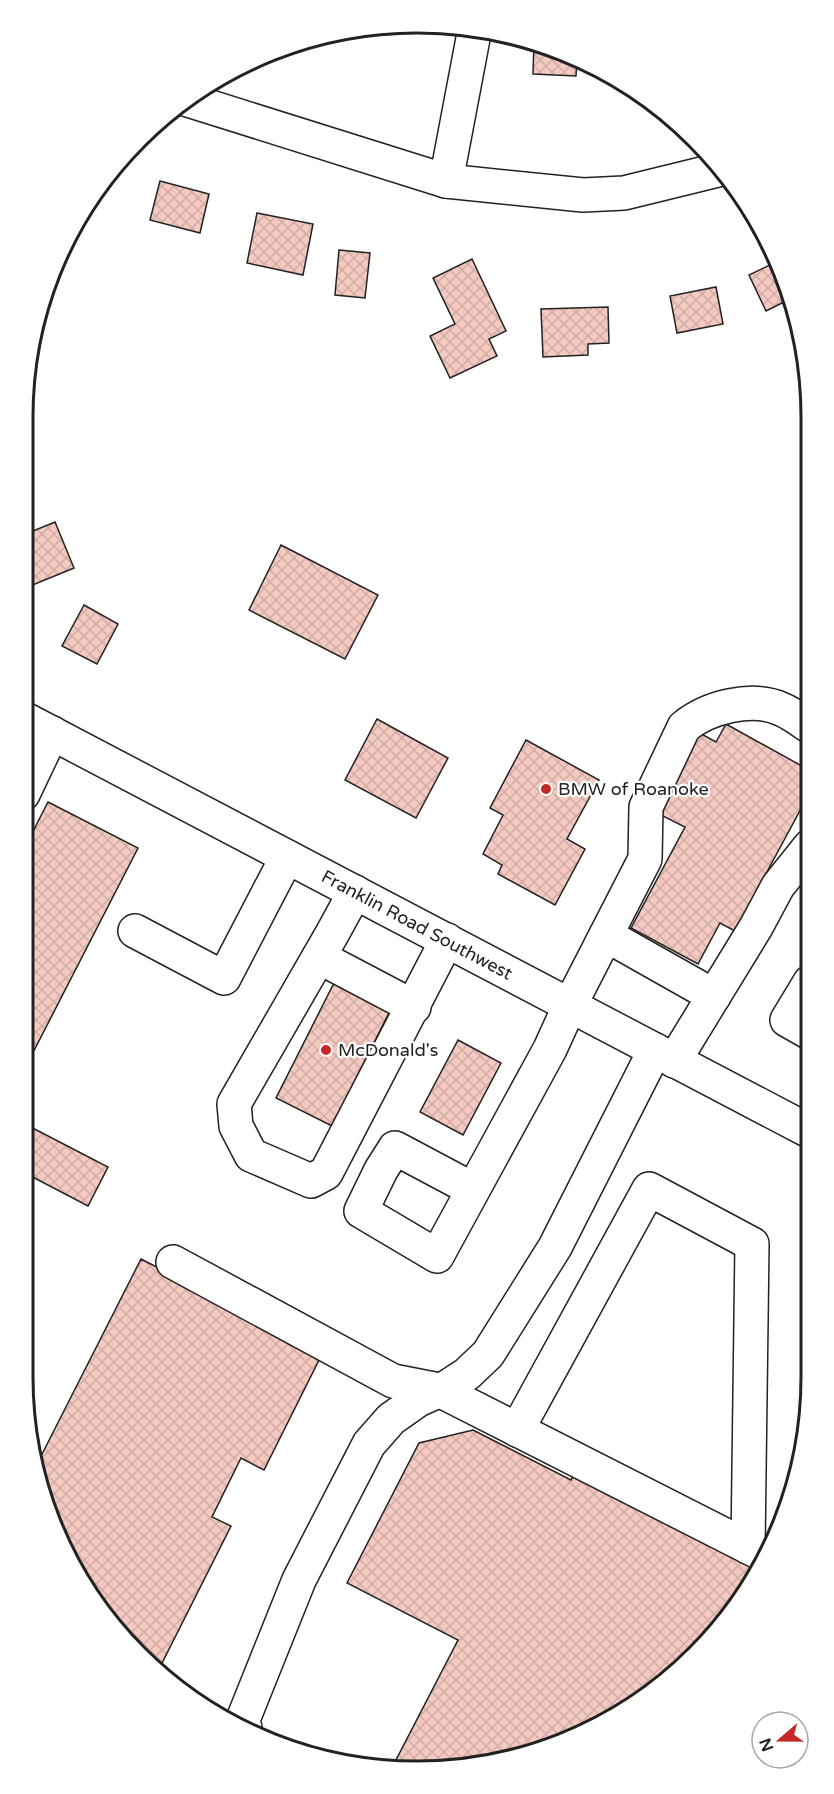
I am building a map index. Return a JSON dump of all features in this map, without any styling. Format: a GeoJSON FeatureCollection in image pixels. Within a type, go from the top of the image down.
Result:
{"type":"FeatureCollection","features":[{"type":"Feature","properties":{"kind":"main road"},"geometry":{"type":"LineString","coordinates":[[446,181],[473,37]]}},
{"type":"Feature","properties":{"kind":"main road"},"geometry":{"type":"LineString","coordinates":[[197,103],[446,181],[583,195],[624,193],[712,171]]}},
{"type":"Feature","properties":{"kind":"main road"},"geometry":{"type":"LineString","coordinates":[[472,1189],[394,1148],[361,1211],[437,1256],[550,1049],[645,859],[646,807],[684,727],[695,718],[743,702],[780,708],[801,721]]}},
{"type":"Feature","properties":{"kind":"main road","name":"Franklin Road Southwest"},"geometry":{"type":"LineString","coordinates":[[33,724],[801,1127]]}},
{"type":"Feature","properties":{"kind":"main road"},"geometry":{"type":"LineString","coordinates":[[33,772],[52,733]]}},
{"type":"Feature","properties":{"kind":"main road"},"geometry":{"type":"LineString","coordinates":[[135,931],[224,978],[286,857]]}},
{"type":"Feature","properties":{"kind":"main road"},"geometry":{"type":"LineString","coordinates":[[243,1719],[299,1580],[369,1444],[391,1419],[418,1400],[467,1374],[488,1354],[555,1248],[664,1056],[714,996],[778,886],[801,861]]}},
{"type":"Feature","properties":{"kind":"main road"},"geometry":{"type":"LineString","coordinates":[[354,892],[234,1104],[236,1126],[251,1155],[311,1181],[326,1173],[447,940]]}},
{"type":"Feature","properties":{"kind":"main road"},"geometry":{"type":"LineString","coordinates":[[606,935],[714,996]]}},
{"type":"Feature","properties":{"kind":"main road"},"geometry":{"type":"LineString","coordinates":[[319,957],[414,1007]]}},
{"type":"Feature","properties":{"kind":"main road"},"geometry":{"type":"LineString","coordinates":[[801,997],[787,1020],[801,1028]]}},
{"type":"Feature","properties":{"kind":"main road"},"geometry":{"type":"LineString","coordinates":[[172,1262],[393,1382],[439,1390],[517,1430],[756,1551],[752,1244],[649,1189],[517,1430]]}},
{"type":"Feature","properties":{"kind":"building"},"geometry":{"type":"Polygon","coordinates":[[[534,51],[576,68],[576,76],[533,74],[534,51]]]}},
{"type":"Feature","properties":{"kind":"building"},"geometry":{"type":"Polygon","coordinates":[[[160,181],[209,194],[200,233],[150,220],[160,181]]]}},
{"type":"Feature","properties":{"kind":"building"},"geometry":{"type":"Polygon","coordinates":[[[257,213],[313,224],[303,275],[247,263],[257,213]]]}},
{"type":"Feature","properties":{"kind":"building"},"geometry":{"type":"Polygon","coordinates":[[[339,250],[370,253],[365,298],[335,295],[339,250]]]}},
{"type":"Feature","properties":{"kind":"building"},"geometry":{"type":"Polygon","coordinates":[[[472,259],[506,331],[489,339],[497,356],[450,378],[430,336],[455,324],[433,278],[472,259]]]}},
{"type":"Feature","properties":{"kind":"building"},"geometry":{"type":"Polygon","coordinates":[[[770,265],[783,302],[766,311],[749,275],[770,265]]]}},
{"type":"Feature","properties":{"kind":"building"},"geometry":{"type":"Polygon","coordinates":[[[716,287],[723,324],[677,333],[670,296],[716,287]]]}},
{"type":"Feature","properties":{"kind":"building"},"geometry":{"type":"Polygon","coordinates":[[[608,307],[609,343],[588,344],[588,355],[543,357],[541,309],[608,307]]]}},
{"type":"Feature","properties":{"kind":"building"},"geometry":{"type":"Polygon","coordinates":[[[55,522],[74,568],[33,585],[33,531],[55,522]]]}},
{"type":"Feature","properties":{"kind":"building"},"geometry":{"type":"Polygon","coordinates":[[[281,545],[378,595],[345,659],[249,610],[281,545]]]}},
{"type":"Feature","properties":{"kind":"building"},"geometry":{"type":"Polygon","coordinates":[[[84,605],[118,624],[97,664],[62,646],[84,605]]]}},
{"type":"Feature","properties":{"kind":"building"},"geometry":{"type":"Polygon","coordinates":[[[377,719],[448,758],[416,818],[345,780],[377,719]]]}},
{"type":"Feature","properties":{"kind":"building"},"geometry":{"type":"Polygon","coordinates":[[[726,724],[801,766],[801,809],[735,931],[720,923],[698,964],[631,928],[685,827],[653,811],[696,731],[716,742],[726,724]]]}},
{"type":"Feature","properties":{"kind":"building"},"geometry":{"type":"Polygon","coordinates":[[[526,740],[599,780],[567,839],[585,849],[555,905],[498,874],[502,865],[483,854],[503,815],[490,808],[526,740]]]}},
{"type":"Feature","properties":{"kind":"building"},"geometry":{"type":"Polygon","coordinates":[[[48,802],[138,848],[33,1053],[33,831],[48,802]]]}},
{"type":"Feature","properties":{"kind":"building"},"geometry":{"type":"Polygon","coordinates":[[[339,973],[395,1001],[332,1126],[276,1098],[339,973]]]}},
{"type":"Feature","properties":{"kind":"building"},"geometry":{"type":"Polygon","coordinates":[[[458,1040],[501,1063],[463,1135],[420,1112],[458,1040]]]}},
{"type":"Feature","properties":{"kind":"building"},"geometry":{"type":"Polygon","coordinates":[[[33,1128],[108,1167],[88,1206],[33,1177],[33,1128]]]}},
{"type":"Feature","properties":{"kind":"building"},"geometry":{"type":"Polygon","coordinates":[[[141,1259],[323,1352],[264,1470],[241,1458],[212,1517],[231,1526],[162,1664],[145,1649],[112,1611],[84,1569],[62,1524],[41,1456],[141,1259]]]}},
{"type":"Feature","properties":{"kind":"building"},"geometry":{"type":"Polygon","coordinates":[[[473,1430],[571,1480],[577,1468],[755,1559],[722,1611],[689,1649],[651,1682],[609,1710],[564,1732],[492,1754],[442,1760],[396,1760],[458,1640],[347,1583],[419,1443],[473,1430]]]}},
{"type":"Feature","properties":{"kind":"place","name":"BMW of Roanoke"},"geometry":{"type":"Point","coordinates":[546,789]}},
{"type":"Feature","properties":{"kind":"place","name":"McDonald's"},"geometry":{"type":"Point","coordinates":[326,1050]}}]}
